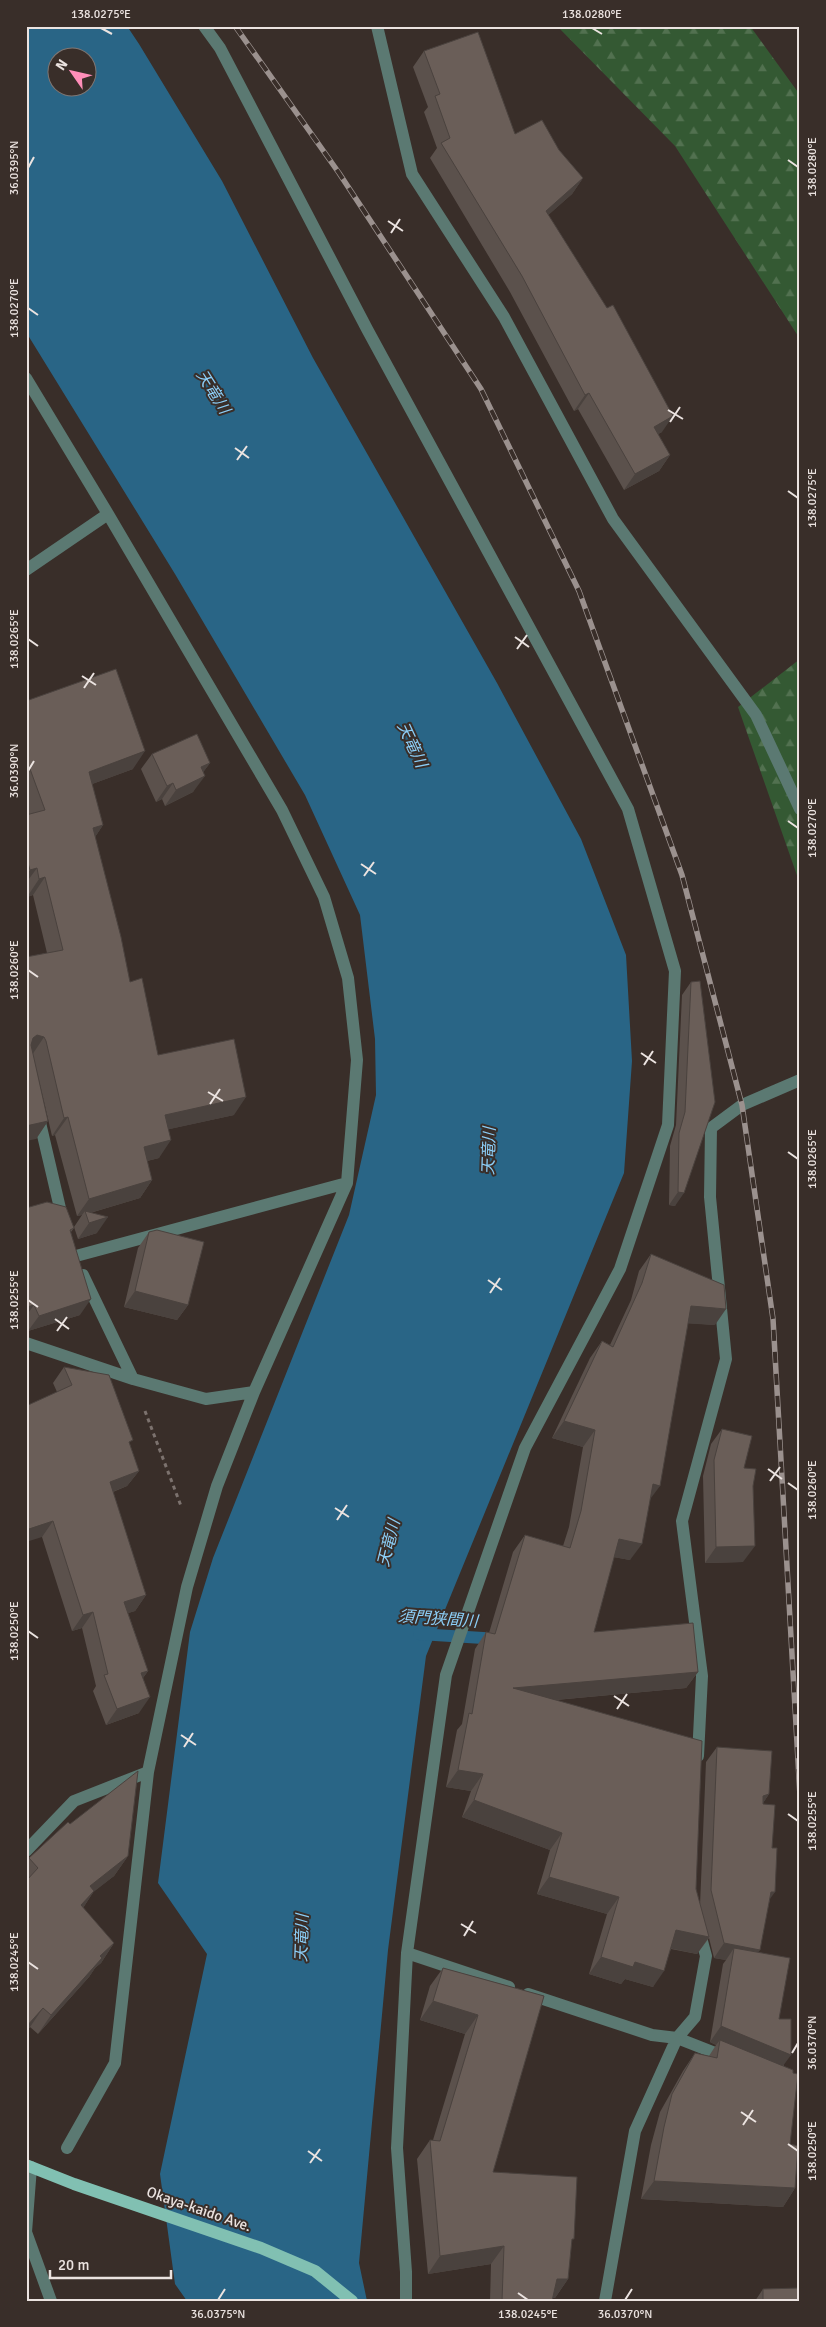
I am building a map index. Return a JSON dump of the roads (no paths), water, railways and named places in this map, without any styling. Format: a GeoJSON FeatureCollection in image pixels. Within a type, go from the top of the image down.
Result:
{"type":"FeatureCollection","features":[{"type":"Feature","properties":{"kind":"main road","name":"Okaya-kaido Ave."},"geometry":{"type":"LineString","coordinates":[[28,2166],[74,2184],[261,2248],[315,2271],[352,2301]]}},
{"type":"Feature","properties":{"kind":"street"},"geometry":{"type":"LineString","coordinates":[[204,26],[220,48],[367,329],[628,809],[675,971],[668,1125],[620,1269],[525,1448],[446,1675],[407,1953],[397,2148],[406,2272],[406,2301]]}},
{"type":"Feature","properties":{"kind":"street"},"geometry":{"type":"LineString","coordinates":[[376,26],[412,174],[504,317],[613,519],[756,715],[800,809]]}},
{"type":"Feature","properties":{"kind":"street"},"geometry":{"type":"LineString","coordinates":[[26,378],[282,810],[324,897],[348,978],[357,1060],[347,1183],[254,1392],[217,1486],[188,1587],[148,1772],[115,2063],[68,2148]]}},
{"type":"Feature","properties":{"kind":"street"},"geometry":{"type":"LineString","coordinates":[[26,570],[108,514]]}},
{"type":"Feature","properties":{"kind":"street"},"geometry":{"type":"LineString","coordinates":[[697,1771],[702,1676],[682,1521],[726,1359],[710,1197],[711,1128],[742,1105],[800,1080]]}},
{"type":"Feature","properties":{"kind":"street"},"geometry":{"type":"LineString","coordinates":[[35,1099],[67,1230]]}},
{"type":"Feature","properties":{"kind":"street"},"geometry":{"type":"LineString","coordinates":[[132,1379],[86,1285],[74,1252],[347,1183]]}},
{"type":"Feature","properties":{"kind":"street"},"geometry":{"type":"LineString","coordinates":[[26,1343],[132,1379],[206,1399],[254,1392]]}},
{"type":"Feature","properties":{"kind":"street"},"geometry":{"type":"LineString","coordinates":[[26,1851],[74,1801],[148,1772]]}},
{"type":"Feature","properties":{"kind":"street"},"geometry":{"type":"LineString","coordinates":[[605,2301],[635,2131],[677,2038],[695,2017],[706,1956],[694,1914]]}},
{"type":"Feature","properties":{"kind":"street"},"geometry":{"type":"LineString","coordinates":[[407,1953],[652,2034],[677,2038],[738,2063]]}},
{"type":"Feature","properties":{"kind":"street"},"geometry":{"type":"LineString","coordinates":[[28,2166],[26,2232],[51,2301]]}},
{"type":"Feature","properties":{"kind":"water","name":"天竜川"},"geometry":{"type":"Polygon","coordinates":[[[26,26],[127,26],[139,44],[222,181],[313,358],[497,683],[581,839],[626,955],[632,1061],[624,1173],[426,1656],[388,1950],[359,2263],[367,2301],[187,2301],[175,2284],[160,2174],[207,1954],[158,1883],[190,1632],[213,1558],[349,1215],[376,1095],[375,1039],[360,915],[305,795],[175,574],[26,332],[26,26]]]}},
{"type":"Feature","properties":{"kind":"waterway","name":"須門狭間川"},"geometry":{"type":"LineString","coordinates":[[419,1634],[499,1639]]}},
{"type":"Feature","properties":{"kind":"railway"},"geometry":{"type":"LineString","coordinates":[[235,26],[339,173],[481,389],[579,591],[682,875],[742,1105],[773,1319],[800,1796]]}}]}
